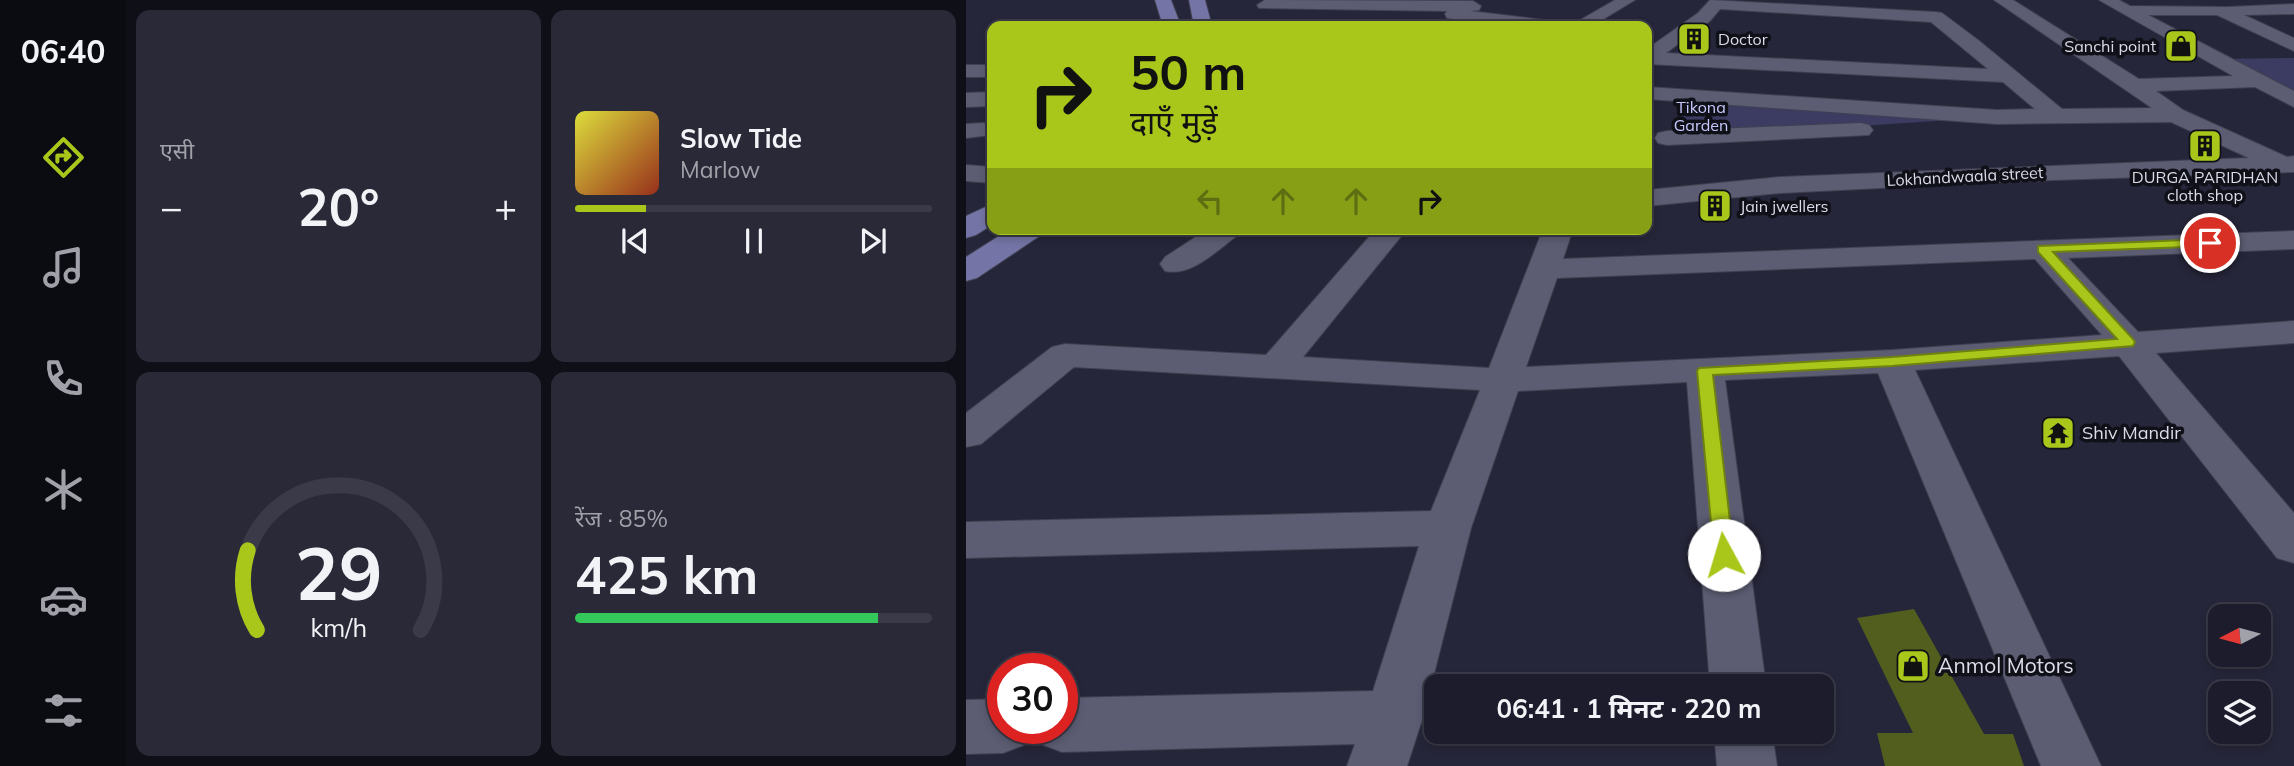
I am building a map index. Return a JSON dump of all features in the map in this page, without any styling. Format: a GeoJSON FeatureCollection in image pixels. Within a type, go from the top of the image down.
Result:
{"type":"FeatureCollection","features":[{"type":"Feature","properties":{"kind":"main road"},"geometry":{"type":"LineString","coordinates":[[1163,0],[1170,21]]}},
{"type":"Feature","properties":{"kind":"main road"},"geometry":{"type":"LineString","coordinates":[[1197,0],[1202,21]]}},
{"type":"Feature","properties":{"kind":"main road"},"geometry":{"type":"LineString","coordinates":[[966,229],[987,216]]}},
{"type":"Feature","properties":{"kind":"main road"},"geometry":{"type":"LineString","coordinates":[[966,271],[1022,235]]}},
{"type":"Feature","properties":{"kind":"street"},"geometry":{"type":"LineString","coordinates":[[1588,21],[1627,0]]}},
{"type":"Feature","properties":{"kind":"street"},"geometry":{"type":"LineString","coordinates":[[1913,0],[1971,44],[2056,116]]}},
{"type":"Feature","properties":{"kind":"street"},"geometry":{"type":"LineString","coordinates":[[2002,0],[2135,85],[2175,115],[2291,166]]}},
{"type":"Feature","properties":{"kind":"street"},"geometry":{"type":"LineString","coordinates":[[2107,0],[2294,100]]}},
{"type":"Feature","properties":{"kind":"street"},"geometry":{"type":"LineString","coordinates":[[1652,55],[1718,2],[1805,11],[1936,17]]}},
{"type":"Feature","properties":{"kind":"street"},"geometry":{"type":"LineString","coordinates":[[1265,5],[1483,7],[1534,21]]}},
{"type":"Feature","properties":{"kind":"street"},"geometry":{"type":"LineString","coordinates":[[1445,21],[1483,7]]}},
{"type":"Feature","properties":{"kind":"street"},"geometry":{"type":"LineString","coordinates":[[2126,10],[2294,9]]}},
{"type":"Feature","properties":{"kind":"street"},"geometry":{"type":"LineString","coordinates":[[2220,10],[2285,35],[2290,54]]}},
{"type":"Feature","properties":{"kind":"street"},"geometry":{"type":"LineString","coordinates":[[1788,27],[1805,11]]}},
{"type":"Feature","properties":{"kind":"street"},"geometry":{"type":"LineString","coordinates":[[1652,39],[1672,41]]}},
{"type":"Feature","properties":{"kind":"street"},"geometry":{"type":"LineString","coordinates":[[1944,42],[1971,44]]}},
{"type":"Feature","properties":{"kind":"street"},"geometry":{"type":"LineString","coordinates":[[1754,63],[1771,44]]}},
{"type":"Feature","properties":{"kind":"street"},"geometry":{"type":"LineString","coordinates":[[1652,58],[2010,76]]}},
{"type":"Feature","properties":{"kind":"street"},"geometry":{"type":"LineString","coordinates":[[2218,59],[2256,58]]}},
{"type":"Feature","properties":{"kind":"street"},"geometry":{"type":"LineString","coordinates":[[967,71],[987,71]]}},
{"type":"Feature","properties":{"kind":"street"},"geometry":{"type":"LineString","coordinates":[[2135,85],[2258,82]]}},
{"type":"Feature","properties":{"kind":"street"},"geometry":{"type":"LineString","coordinates":[[1652,93],[1997,117],[2175,115]]}},
{"type":"Feature","properties":{"kind":"street"},"geometry":{"type":"LineString","coordinates":[[1652,183],[1685,96]]}},
{"type":"Feature","properties":{"kind":"street"},"geometry":{"type":"LineString","coordinates":[[966,100],[987,99]]}},
{"type":"Feature","properties":{"kind":"street"},"geometry":{"type":"LineString","coordinates":[[1667,138],[1965,125],[1997,117]]}},
{"type":"Feature","properties":{"kind":"street","name":"Lokhandwaala street"},"geometry":{"type":"LineString","coordinates":[[1652,183],[1686,192],[1835,183],[2291,166]]}},
{"type":"Feature","properties":{"kind":"street"},"geometry":{"type":"LineString","coordinates":[[966,173],[987,175]]}},
{"type":"Feature","properties":{"kind":"street"},"geometry":{"type":"LineString","coordinates":[[1176,264],[1219,235]]}},
{"type":"Feature","properties":{"kind":"street"},"geometry":{"type":"LineString","coordinates":[[1275,368],[1387,235]]}},
{"type":"Feature","properties":{"kind":"street"},"geometry":{"type":"LineString","coordinates":[[1078,726],[1385,741],[1448,528],[1556,235]]}},
{"type":"Feature","properties":{"kind":"street"},"geometry":{"type":"LineString","coordinates":[[1544,269],[2294,240]]}},
{"type":"Feature","properties":{"kind":"street"},"geometry":{"type":"LineString","coordinates":[[2043,249],[2128,342],[2294,545]]}},
{"type":"Feature","properties":{"kind":"street"},"geometry":{"type":"LineString","coordinates":[[966,434],[1065,355],[1502,380],[1892,361],[2294,332]]}},
{"type":"Feature","properties":{"kind":"street"},"geometry":{"type":"LineString","coordinates":[[1892,361],[2071,766]]}},
{"type":"Feature","properties":{"kind":"street"},"geometry":{"type":"LineString","coordinates":[[1705,371],[1737,674]]}},
{"type":"Feature","properties":{"kind":"street"},"geometry":{"type":"LineString","coordinates":[[966,540],[1448,528]]}},
{"type":"Feature","properties":{"kind":"street"},"geometry":{"type":"LineString","coordinates":[[966,727],[987,726]]}},
{"type":"Feature","properties":{"kind":"street"},"geometry":{"type":"LineString","coordinates":[[1744,744],[1746,766]]}},
{"type":"Feature","properties":{"kind":"green space"},"geometry":{"type":"Polygon","coordinates":[[[2294,58],[2294,99],[2218,59],[2294,58]]]}},
{"type":"Feature","properties":{"kind":"green space","name":"Tikona Garden"},"geometry":{"type":"Polygon","coordinates":[[[1685,96],[1997,117],[1675,138],[1685,96]]]}},
{"type":"Feature","properties":{"kind":"building"},"geometry":{"type":"Polygon","coordinates":[[[1914,609],[1984,734],[2013,734],[2024,766],[1885,766],[1877,733],[1913,733],[1857,618],[1914,609]]]}},
{"type":"Feature","properties":{"kind":"place","name":"Doctor"},"geometry":{"type":"Point","coordinates":[1694,39]}},
{"type":"Feature","properties":{"kind":"place","name":"Sanchi point"},"geometry":{"type":"Point","coordinates":[2181,46]}},
{"type":"Feature","properties":{"kind":"place","name":"DURGA PARIDHAN cloth shop"},"geometry":{"type":"Point","coordinates":[2205,146]}},
{"type":"Feature","properties":{"kind":"place","name":"Jain jwellers"},"geometry":{"type":"Point","coordinates":[1715,206]}},
{"type":"Feature","properties":{"kind":"place","name":"Shiv Mandir"},"geometry":{"type":"Point","coordinates":[2058,433]}},
{"type":"Feature","properties":{"kind":"place","name":"Anmol Motors"},"geometry":{"type":"Point","coordinates":[1913,666]}},
{"type":"Feature","properties":{"kind":"route"},"geometry":{"type":"LineString","coordinates":[[1724,555],[1705,371],[1892,361],[2128,342],[2043,249],[2210,243]]}}]}
